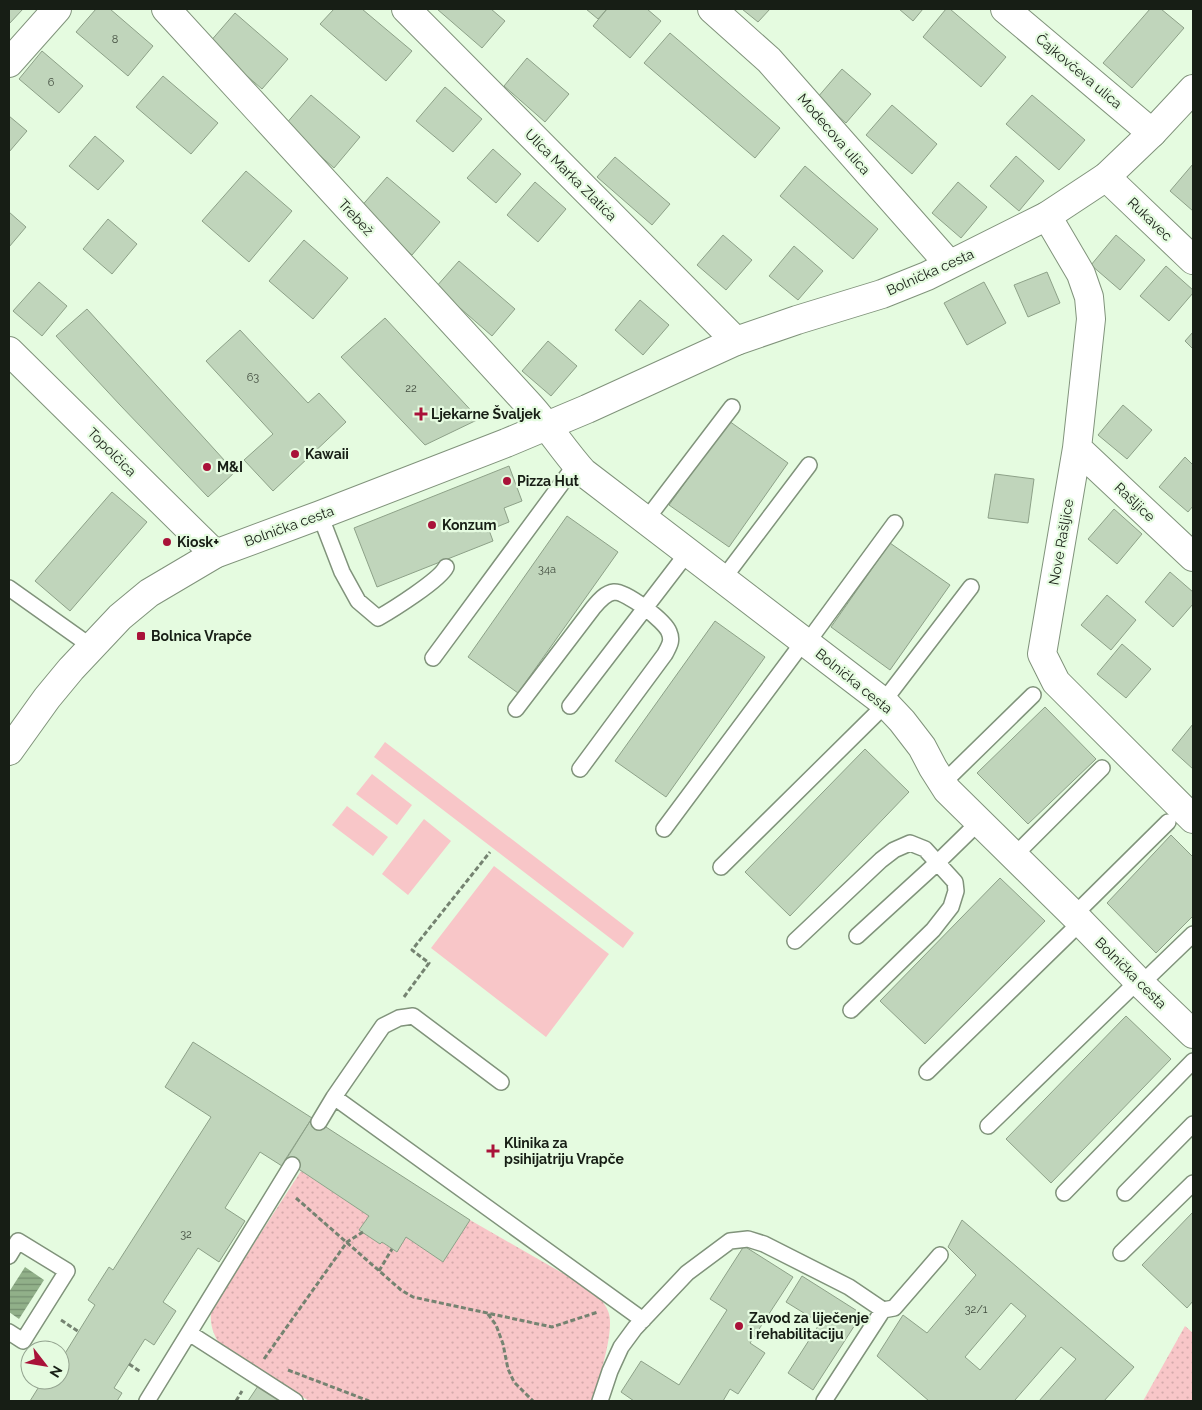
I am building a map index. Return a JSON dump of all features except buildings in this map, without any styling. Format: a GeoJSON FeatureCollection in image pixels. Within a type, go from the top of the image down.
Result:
{"type":"FeatureCollection","features":[{"type":"Feature","properties":{"kind":"street"},"geometry":{"type":"LineString","coordinates":[[9,63],[57,9]]}},
{"type":"Feature","properties":{"kind":"street","name":"Trebež"},"geometry":{"type":"LineString","coordinates":[[166,9],[547,425]]}},
{"type":"Feature","properties":{"kind":"street","name":"Ulica Marka Zlatića"},"geometry":{"type":"LineString","coordinates":[[406,9],[736,342]]}},
{"type":"Feature","properties":{"kind":"street","name":"Modecova ulica"},"geometry":{"type":"LineString","coordinates":[[712,9],[769,60],[949,264]]}},
{"type":"Feature","properties":{"kind":"street","name":"Čajkovčeva ulica"},"geometry":{"type":"LineString","coordinates":[[1005,9],[1152,133]]}},
{"type":"Feature","properties":{"kind":"street","name":"Bolnička cesta"},"geometry":{"type":"LineString","coordinates":[[9,750],[71,669],[120,617],[149,592],[215,554],[506,442],[587,409],[736,342],[910,283],[1047,216],[1106,177],[1152,133],[1193,89]]}},
{"type":"Feature","properties":{"kind":"street","name":"Rukavec"},"geometry":{"type":"LineString","coordinates":[[1106,177],[1193,260]]}},
{"type":"Feature","properties":{"kind":"street","name":"Nove Rašljice"},"geometry":{"type":"LineString","coordinates":[[1047,216],[1081,274],[1089,297],[1090,319],[1078,448],[1042,654],[1056,682],[1181,820]]}},
{"type":"Feature","properties":{"kind":"street","name":"Topolčica"},"geometry":{"type":"LineString","coordinates":[[9,351],[215,554]]}},
{"type":"Feature","properties":{"kind":"street","name":"Bolnička cesta"},"geometry":{"type":"LineString","coordinates":[[547,425],[583,472],[884,703],[902,720],[922,747],[947,790],[1193,1034]]}},
{"type":"Feature","properties":{"kind":"street","name":"Rašljice"},"geometry":{"type":"LineString","coordinates":[[1078,448],[1193,557]]}},
{"type":"Feature","properties":{"kind":"lane"},"geometry":{"type":"LineString","coordinates":[[646,520],[732,407]]}},
{"type":"Feature","properties":{"kind":"lane"},"geometry":{"type":"LineString","coordinates":[[433,658],[576,464]]}},
{"type":"Feature","properties":{"kind":"lane"},"geometry":{"type":"LineString","coordinates":[[723,579],[809,465]]}},
{"type":"Feature","properties":{"kind":"lane"},"geometry":{"type":"LineString","coordinates":[[320,515],[342,572],[358,602],[378,618],[431,582],[446,567]]}},
{"type":"Feature","properties":{"kind":"lane"},"geometry":{"type":"LineString","coordinates":[[664,829],[895,523]]}},
{"type":"Feature","properties":{"kind":"lane"},"geometry":{"type":"LineString","coordinates":[[570,706],[688,552]]}},
{"type":"Feature","properties":{"kind":"lane"},"geometry":{"type":"LineString","coordinates":[[721,867],[884,703],[971,586]]}},
{"type":"Feature","properties":{"kind":"lane"},"geometry":{"type":"LineString","coordinates":[[9,588],[92,647]]}},
{"type":"Feature","properties":{"kind":"lane"},"geometry":{"type":"LineString","coordinates":[[516,710],[592,608],[604,596],[614,592],[624,594],[664,623],[670,632],[671,642],[665,654],[580,769]]}},
{"type":"Feature","properties":{"kind":"lane"},"geometry":{"type":"LineString","coordinates":[[943,784],[1033,695]]}},
{"type":"Feature","properties":{"kind":"lane"},"geometry":{"type":"LineString","coordinates":[[1014,856],[1102,768]]}},
{"type":"Feature","properties":{"kind":"lane"},"geometry":{"type":"LineString","coordinates":[[927,1072],[1077,919],[1181,820]]}},
{"type":"Feature","properties":{"kind":"lane"},"geometry":{"type":"LineString","coordinates":[[857,936],[979,822]]}},
{"type":"Feature","properties":{"kind":"lane"},"geometry":{"type":"LineString","coordinates":[[795,940],[894,850],[910,843],[925,849],[955,882],[956,891],[951,907],[933,930],[851,1010]]}},
{"type":"Feature","properties":{"kind":"lane"},"geometry":{"type":"LineString","coordinates":[[988,1126],[1193,934]]}},
{"type":"Feature","properties":{"kind":"lane"},"geometry":{"type":"LineString","coordinates":[[319,1122],[334,1097],[384,1026],[399,1018],[413,1016],[501,1082]]}},
{"type":"Feature","properties":{"kind":"lane"},"geometry":{"type":"LineString","coordinates":[[1064,1193],[1193,1061]]}},
{"type":"Feature","properties":{"kind":"lane"},"geometry":{"type":"LineString","coordinates":[[334,1097],[643,1320]]}},
{"type":"Feature","properties":{"kind":"lane"},"geometry":{"type":"LineString","coordinates":[[1125,1193],[1193,1124]]}},
{"type":"Feature","properties":{"kind":"lane"},"geometry":{"type":"LineString","coordinates":[[147,1401],[292,1165]]}},
{"type":"Feature","properties":{"kind":"lane"},"geometry":{"type":"LineString","coordinates":[[1121,1253],[1193,1183]]}},
{"type":"Feature","properties":{"kind":"lane"},"geometry":{"type":"LineString","coordinates":[[600,1401],[610,1372],[622,1347],[643,1320],[687,1273],[730,1241],[748,1239],[764,1244],[848,1287],[883,1310],[894,1308],[940,1255]]}},
{"type":"Feature","properties":{"kind":"lane"},"geometry":{"type":"LineString","coordinates":[[9,1256],[18,1241],[67,1271],[23,1341],[9,1332]]}},
{"type":"Feature","properties":{"kind":"lane"},"geometry":{"type":"LineString","coordinates":[[824,1401],[883,1310]]}},
{"type":"Feature","properties":{"kind":"lane"},"geometry":{"type":"LineString","coordinates":[[189,1333],[295,1401]]}},
{"type":"Feature","properties":{"kind":"path"},"geometry":{"type":"LineString","coordinates":[[384,1026],[429,963],[412,950],[490,852]]}},
{"type":"Feature","properties":{"kind":"path"},"geometry":{"type":"LineString","coordinates":[[281,1184],[400,1290],[412,1297],[552,1327],[622,1305]]}},
{"type":"Feature","properties":{"kind":"path"},"geometry":{"type":"LineString","coordinates":[[253,1374],[347,1242],[363,1232]]}},
{"type":"Feature","properties":{"kind":"path"},"geometry":{"type":"LineString","coordinates":[[379,1271],[392,1249]]}},
{"type":"Feature","properties":{"kind":"path"},"geometry":{"type":"LineString","coordinates":[[488,1314],[496,1324],[503,1344],[508,1369],[514,1382],[533,1401]]}},
{"type":"Feature","properties":{"kind":"path"},"geometry":{"type":"LineString","coordinates":[[253,1374],[281,1369],[292,1371],[369,1401]]}},
{"type":"Feature","properties":{"kind":"shaded area"},"geometry":{"type":"Polygon","coordinates":[[[385,742],[634,933],[623,948],[374,757],[385,742]]]}},
{"type":"Feature","properties":{"kind":"shaded area"},"geometry":{"type":"Polygon","coordinates":[[[372,774],[412,805],[397,825],[356,794],[372,774]]]}},
{"type":"Feature","properties":{"kind":"shaded area"},"geometry":{"type":"Polygon","coordinates":[[[347,806],[388,837],[373,856],[332,825],[347,806]]]}},
{"type":"Feature","properties":{"kind":"shaded area"},"geometry":{"type":"Polygon","coordinates":[[[424,819],[451,841],[408,895],[382,874],[424,819]]]}},
{"type":"Feature","properties":{"kind":"shaded area"},"geometry":{"type":"Polygon","coordinates":[[[494,866],[609,954],[546,1037],[431,948],[494,866]]]}},
{"type":"Feature","properties":{"kind":"shaded area"},"geometry":{"type":"Polygon","coordinates":[[[301,1171],[369,1216],[359,1230],[396,1252],[406,1237],[443,1262],[470,1220],[592,1291],[604,1303],[608,1311],[610,1330],[605,1356],[592,1401],[309,1401],[219,1343],[212,1327],[211,1310],[301,1171]]]}},
{"type":"Feature","properties":{"kind":"shaded area"},"geometry":{"type":"Polygon","coordinates":[[[25,1267],[44,1280],[19,1319],[9,1312],[9,1292],[25,1267]]]}},
{"type":"Feature","properties":{"kind":"shaded area"},"geometry":{"type":"Polygon","coordinates":[[[1185,1326],[1193,1333],[1193,1401],[1143,1401],[1185,1326]]]}},
{"type":"Feature","properties":{"kind":"place","name":"Ljekarne Švaljek"},"geometry":{"type":"Point","coordinates":[421,414]}},
{"type":"Feature","properties":{"kind":"place","name":"Kawaii"},"geometry":{"type":"Point","coordinates":[295,454]}},
{"type":"Feature","properties":{"kind":"place","name":"M&I"},"geometry":{"type":"Point","coordinates":[207,467]}},
{"type":"Feature","properties":{"kind":"place","name":"Pizza Hut"},"geometry":{"type":"Point","coordinates":[507,481]}},
{"type":"Feature","properties":{"kind":"place","name":"Konzum"},"geometry":{"type":"Point","coordinates":[432,525]}},
{"type":"Feature","properties":{"kind":"place","name":"Kiosk+"},"geometry":{"type":"Point","coordinates":[167,542]}},
{"type":"Feature","properties":{"kind":"place","name":"Bolnica Vrapče"},"geometry":{"type":"Point","coordinates":[141,636]}},
{"type":"Feature","properties":{"kind":"place","name":"Klinika za psihijatriju Vrapče"},"geometry":{"type":"Point","coordinates":[493,1151]}},
{"type":"Feature","properties":{"kind":"place","name":"Zavod za liječenje i rehabilitaciju"},"geometry":{"type":"Point","coordinates":[739,1326]}}]}
